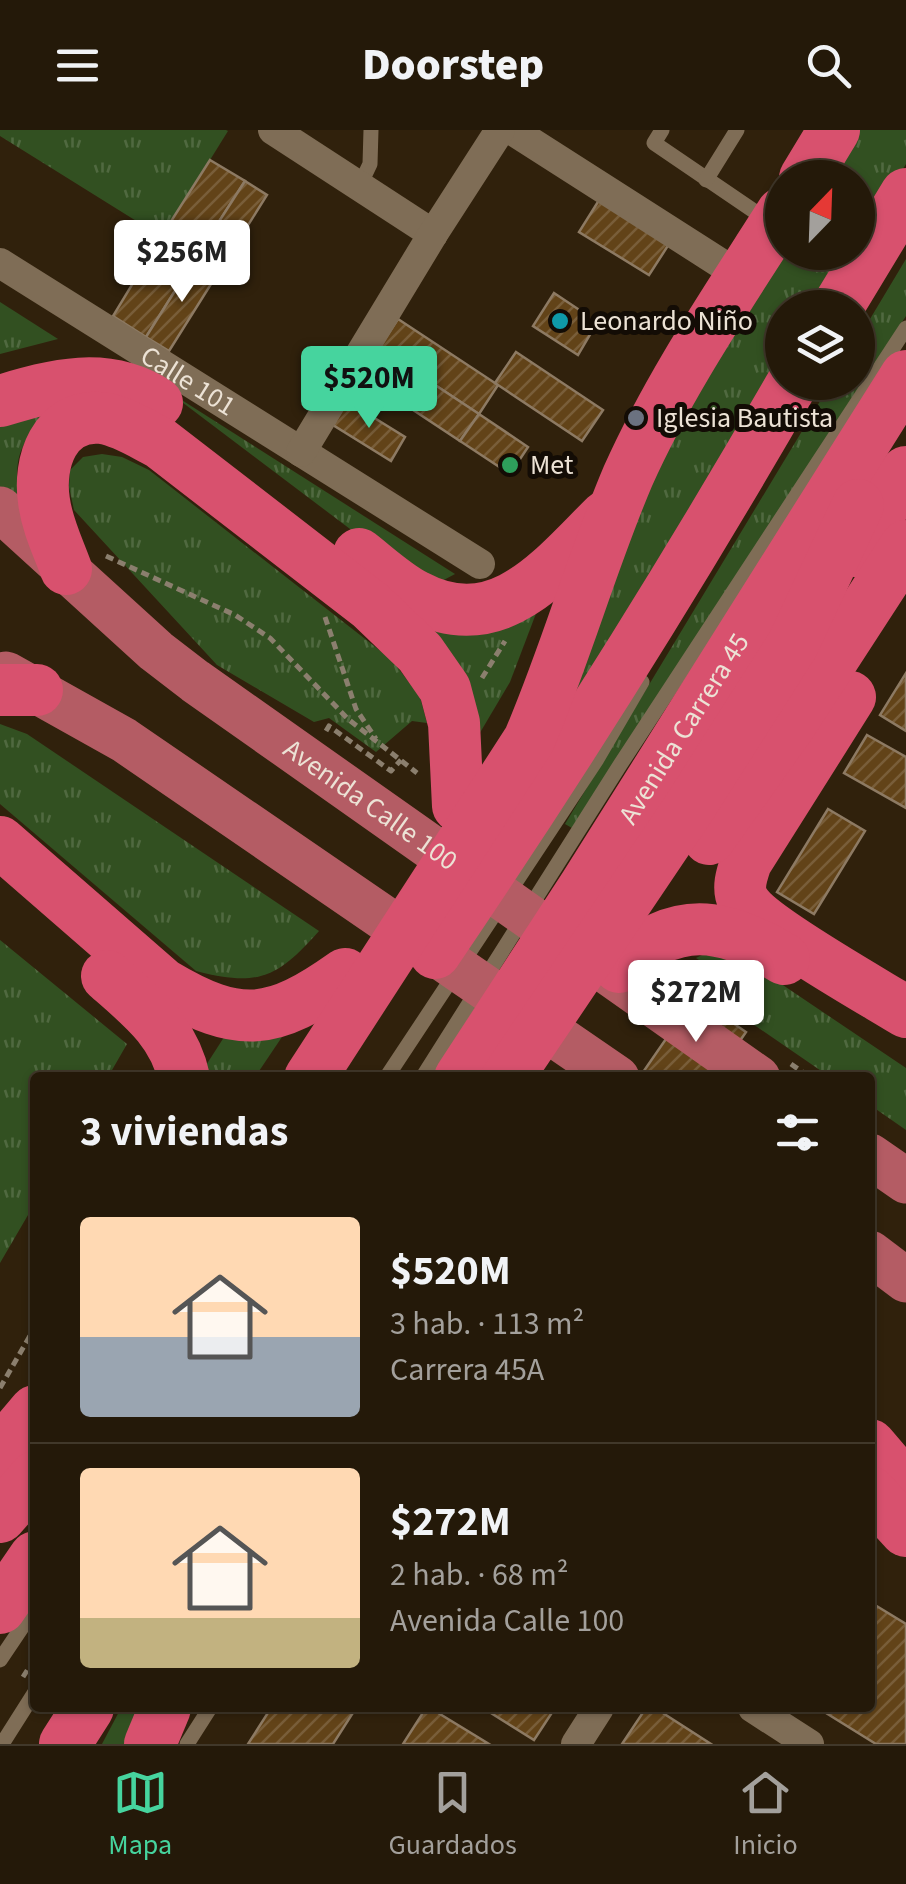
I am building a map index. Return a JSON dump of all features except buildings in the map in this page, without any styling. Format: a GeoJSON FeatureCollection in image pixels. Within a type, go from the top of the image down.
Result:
{"type":"FeatureCollection","features":[{"type":"Feature","properties":{"kind":"highway"},"geometry":{"type":"LineString","coordinates":[[848,290],[906,194]]}},
{"type":"Feature","properties":{"kind":"highway"},"geometry":{"type":"LineString","coordinates":[[314,1072],[529,740],[554,682],[600,550],[650,432],[765,241]]}},
{"type":"Feature","properties":{"kind":"highway","name":"Avenida Carrera 45"},"geometry":{"type":"LineString","coordinates":[[464,1072],[906,376]]}},
{"type":"Feature","properties":{"kind":"highway"},"geometry":{"type":"LineString","coordinates":[[0,401],[70,382],[113,384],[145,395],[414,596],[469,611],[491,608],[539,582],[619,502]]}},
{"type":"Feature","properties":{"kind":"highway"},"geometry":{"type":"LineString","coordinates":[[356,1072],[531,810],[783,400]]}},
{"type":"Feature","properties":{"kind":"highway","name":"Avenida Carrera 45"},"geometry":{"type":"LineString","coordinates":[[511,1072],[689,808],[792,644],[906,404]]}},
{"type":"Feature","properties":{"kind":"highway"},"geometry":{"type":"LineString","coordinates":[[80,560],[44,500],[43,463],[54,438],[76,421],[100,418],[126,425],[160,443],[372,606],[420,654],[445,688],[454,723],[441,792]]}},
{"type":"Feature","properties":{"kind":"highway"},"geometry":{"type":"LineString","coordinates":[[792,644],[906,472]]}},
{"type":"Feature","properties":{"kind":"highway"},"geometry":{"type":"LineString","coordinates":[[546,1072],[798,712],[906,546]]}},
{"type":"Feature","properties":{"kind":"highway"},"geometry":{"type":"LineString","coordinates":[[277,1072],[344,974],[441,792],[516,710],[600,550]]}},
{"type":"Feature","properties":{"kind":"highway"},"geometry":{"type":"LineString","coordinates":[[906,599],[871,664],[746,862],[740,880],[741,897],[752,911],[906,1012]]}},
{"type":"Feature","properties":{"kind":"highway"},"geometry":{"type":"LineString","coordinates":[[0,842],[163,984],[220,1012],[246,1016],[284,1012],[307,1001],[344,974]]}},
{"type":"Feature","properties":{"kind":"highway"},"geometry":{"type":"LineString","coordinates":[[0,883],[153,1016],[174,1046],[182,1072]]}},
{"type":"Feature","properties":{"kind":"highway"},"geometry":{"type":"LineString","coordinates":[[619,966],[636,950],[666,934],[690,929],[730,932],[783,958],[906,1038]]}},
{"type":"Feature","properties":{"kind":"highway"},"geometry":{"type":"LineString","coordinates":[[0,1452],[30,1417]]}},
{"type":"Feature","properties":{"kind":"highway"},"geometry":{"type":"LineString","coordinates":[[875,1451],[906,1487]]}},
{"type":"Feature","properties":{"kind":"highway"},"geometry":{"type":"LineString","coordinates":[[0,1518],[30,1483]]}},
{"type":"Feature","properties":{"kind":"highway"},"geometry":{"type":"LineString","coordinates":[[875,1498],[906,1532]]}},
{"type":"Feature","properties":{"kind":"highway"},"geometry":{"type":"LineString","coordinates":[[0,1608],[30,1564]]}},
{"type":"Feature","properties":{"kind":"highway"},"geometry":{"type":"LineString","coordinates":[[65,1744],[85,1712]]}},
{"type":"Feature","properties":{"kind":"main road","name":"Avenida Calle 100"},"geometry":{"type":"LineString","coordinates":[[0,508],[80,560],[156,651],[195,681],[749,1072]]}},
{"type":"Feature","properties":{"kind":"main road"},"geometry":{"type":"LineString","coordinates":[[12,684],[124,740],[608,1072]]}},
{"type":"Feature","properties":{"kind":"main road"},"geometry":{"type":"LineString","coordinates":[[875,1159],[906,1181]]}},
{"type":"Feature","properties":{"kind":"main road"},"geometry":{"type":"LineString","coordinates":[[875,1256],[906,1280]]}},
{"type":"Feature","properties":{"kind":"street"},"geometry":{"type":"LineString","coordinates":[[273,130],[433,234]]}},
{"type":"Feature","properties":{"kind":"street"},"geometry":{"type":"LineString","coordinates":[[301,452],[500,130]]}},
{"type":"Feature","properties":{"kind":"street"},"geometry":{"type":"LineString","coordinates":[[512,130],[742,277]]}},
{"type":"Feature","properties":{"kind":"street","name":"Calle 101"},"geometry":{"type":"LineString","coordinates":[[0,264],[480,564]]}},
{"type":"Feature","properties":{"kind":"street"},"geometry":{"type":"LineString","coordinates":[[576,1744],[596,1712]]}},
{"type":"Feature","properties":{"kind":"street"},"geometry":{"type":"LineString","coordinates":[[759,1712],[810,1744]]}},
{"type":"Feature","properties":{"kind":"lane"},"geometry":{"type":"LineString","coordinates":[[359,187],[370,164],[370,130]]}},
{"type":"Feature","properties":{"kind":"lane"},"geometry":{"type":"LineString","coordinates":[[662,130],[654,144],[706,180],[765,212]]}},
{"type":"Feature","properties":{"kind":"lane"},"geometry":{"type":"LineString","coordinates":[[706,180],[737,130]]}},
{"type":"Feature","properties":{"kind":"lane"},"geometry":{"type":"LineString","coordinates":[[426,1072],[610,781],[906,328]]}},
{"type":"Feature","properties":{"kind":"lane"},"geometry":{"type":"LineString","coordinates":[[390,1072],[647,676]]}},
{"type":"Feature","properties":{"kind":"lane"},"geometry":{"type":"LineString","coordinates":[[0,1660],[30,1615]]}},
{"type":"Feature","properties":{"kind":"lane"},"geometry":{"type":"LineString","coordinates":[[2,1744],[30,1700]]}},
{"type":"Feature","properties":{"kind":"lane"},"geometry":{"type":"LineString","coordinates":[[163,1736],[203,1712]]}},
{"type":"Feature","properties":{"kind":"path"},"geometry":{"type":"LineString","coordinates":[[80,560],[235,614],[270,638],[348,719],[441,792]]}},
{"type":"Feature","properties":{"kind":"path"},"geometry":{"type":"LineString","coordinates":[[324,608],[330,641],[356,709],[379,743]]}},
{"type":"Feature","properties":{"kind":"path"},"geometry":{"type":"LineString","coordinates":[[476,690],[512,629]]}},
{"type":"Feature","properties":{"kind":"path"},"geometry":{"type":"LineString","coordinates":[[319,742],[329,726],[391,771],[400,760]]}},
{"type":"Feature","properties":{"kind":"path"},"geometry":{"type":"LineString","coordinates":[[694,966],[721,985],[707,1006]]}},
{"type":"Feature","properties":{"kind":"path"},"geometry":{"type":"LineString","coordinates":[[0,1388],[30,1337]]}},
{"type":"Feature","properties":{"kind":"green space"},"geometry":{"type":"Polygon","coordinates":[[[0,130],[228,131],[162,237],[0,136],[0,130]]]}},
{"type":"Feature","properties":{"kind":"green space"},"geometry":{"type":"Polygon","coordinates":[[[858,130],[906,130],[906,164],[875,213],[875,160],[839,160],[858,130]]]}},
{"type":"Feature","properties":{"kind":"green space"},"geometry":{"type":"Polygon","coordinates":[[[906,259],[906,316],[875,364],[875,311],[906,259]]]}},
{"type":"Feature","properties":{"kind":"green space"},"geometry":{"type":"Polygon","coordinates":[[[771,270],[838,270],[826,290],[765,290],[765,392],[686,529],[532,756],[661,456],[771,270]]]}},
{"type":"Feature","properties":{"kind":"green space"},"geometry":{"type":"Polygon","coordinates":[[[0,302],[58,339],[0,354],[0,302]]]}},
{"type":"Feature","properties":{"kind":"green space"},"geometry":{"type":"Polygon","coordinates":[[[166,390],[455,574],[440,582],[411,575],[166,390]]]}},
{"type":"Feature","properties":{"kind":"green space"},"geometry":{"type":"Polygon","coordinates":[[[821,400],[851,400],[572,828],[565,824],[821,400]]]}},
{"type":"Feature","properties":{"kind":"green space"},"geometry":{"type":"Polygon","coordinates":[[[50,414],[20,454],[18,503],[0,489],[0,418],[50,414]]]}},
{"type":"Feature","properties":{"kind":"green space"},"geometry":{"type":"Polygon","coordinates":[[[83,457],[122,457],[149,470],[392,660],[420,697],[427,723],[412,721],[376,752],[329,718],[314,722],[217,665],[74,510],[70,470],[83,457]]]}},
{"type":"Feature","properties":{"kind":"green space"},"geometry":{"type":"Polygon","coordinates":[[[543,595],[510,682],[465,758],[403,613],[543,595]]]}},
{"type":"Feature","properties":{"kind":"green space"},"geometry":{"type":"Polygon","coordinates":[[[0,724],[27,734],[319,931],[291,959],[265,975],[236,978],[196,971],[0,804],[0,724]]]}},
{"type":"Feature","properties":{"kind":"green space"},"geometry":{"type":"Polygon","coordinates":[[[0,940],[127,1044],[111,1072],[30,1072],[30,1212],[0,1263],[0,940]]]}},
{"type":"Feature","properties":{"kind":"green space"},"geometry":{"type":"Polygon","coordinates":[[[712,950],[753,965],[906,1068],[906,1130],[875,1108],[875,1072],[823,1072],[725,1005],[738,986],[696,958],[712,950]]]}},
{"type":"Feature","properties":{"kind":"green space"},"geometry":{"type":"Polygon","coordinates":[[[288,1028],[258,1072],[202,1072],[228,1031],[288,1028]]]}},
{"type":"Feature","properties":{"kind":"green space"},"geometry":{"type":"Polygon","coordinates":[[[119,1712],[142,1712],[128,1744],[102,1744],[119,1712]]]}},
{"type":"Feature","properties":{"kind":"place","name":"Leonardo Niño"},"geometry":{"type":"Point","coordinates":[560,321]}},
{"type":"Feature","properties":{"kind":"place","name":"Iglesia Bautista"},"geometry":{"type":"Point","coordinates":[636,418]}},
{"type":"Feature","properties":{"kind":"place","name":"Met"},"geometry":{"type":"Point","coordinates":[510,465]}}]}
